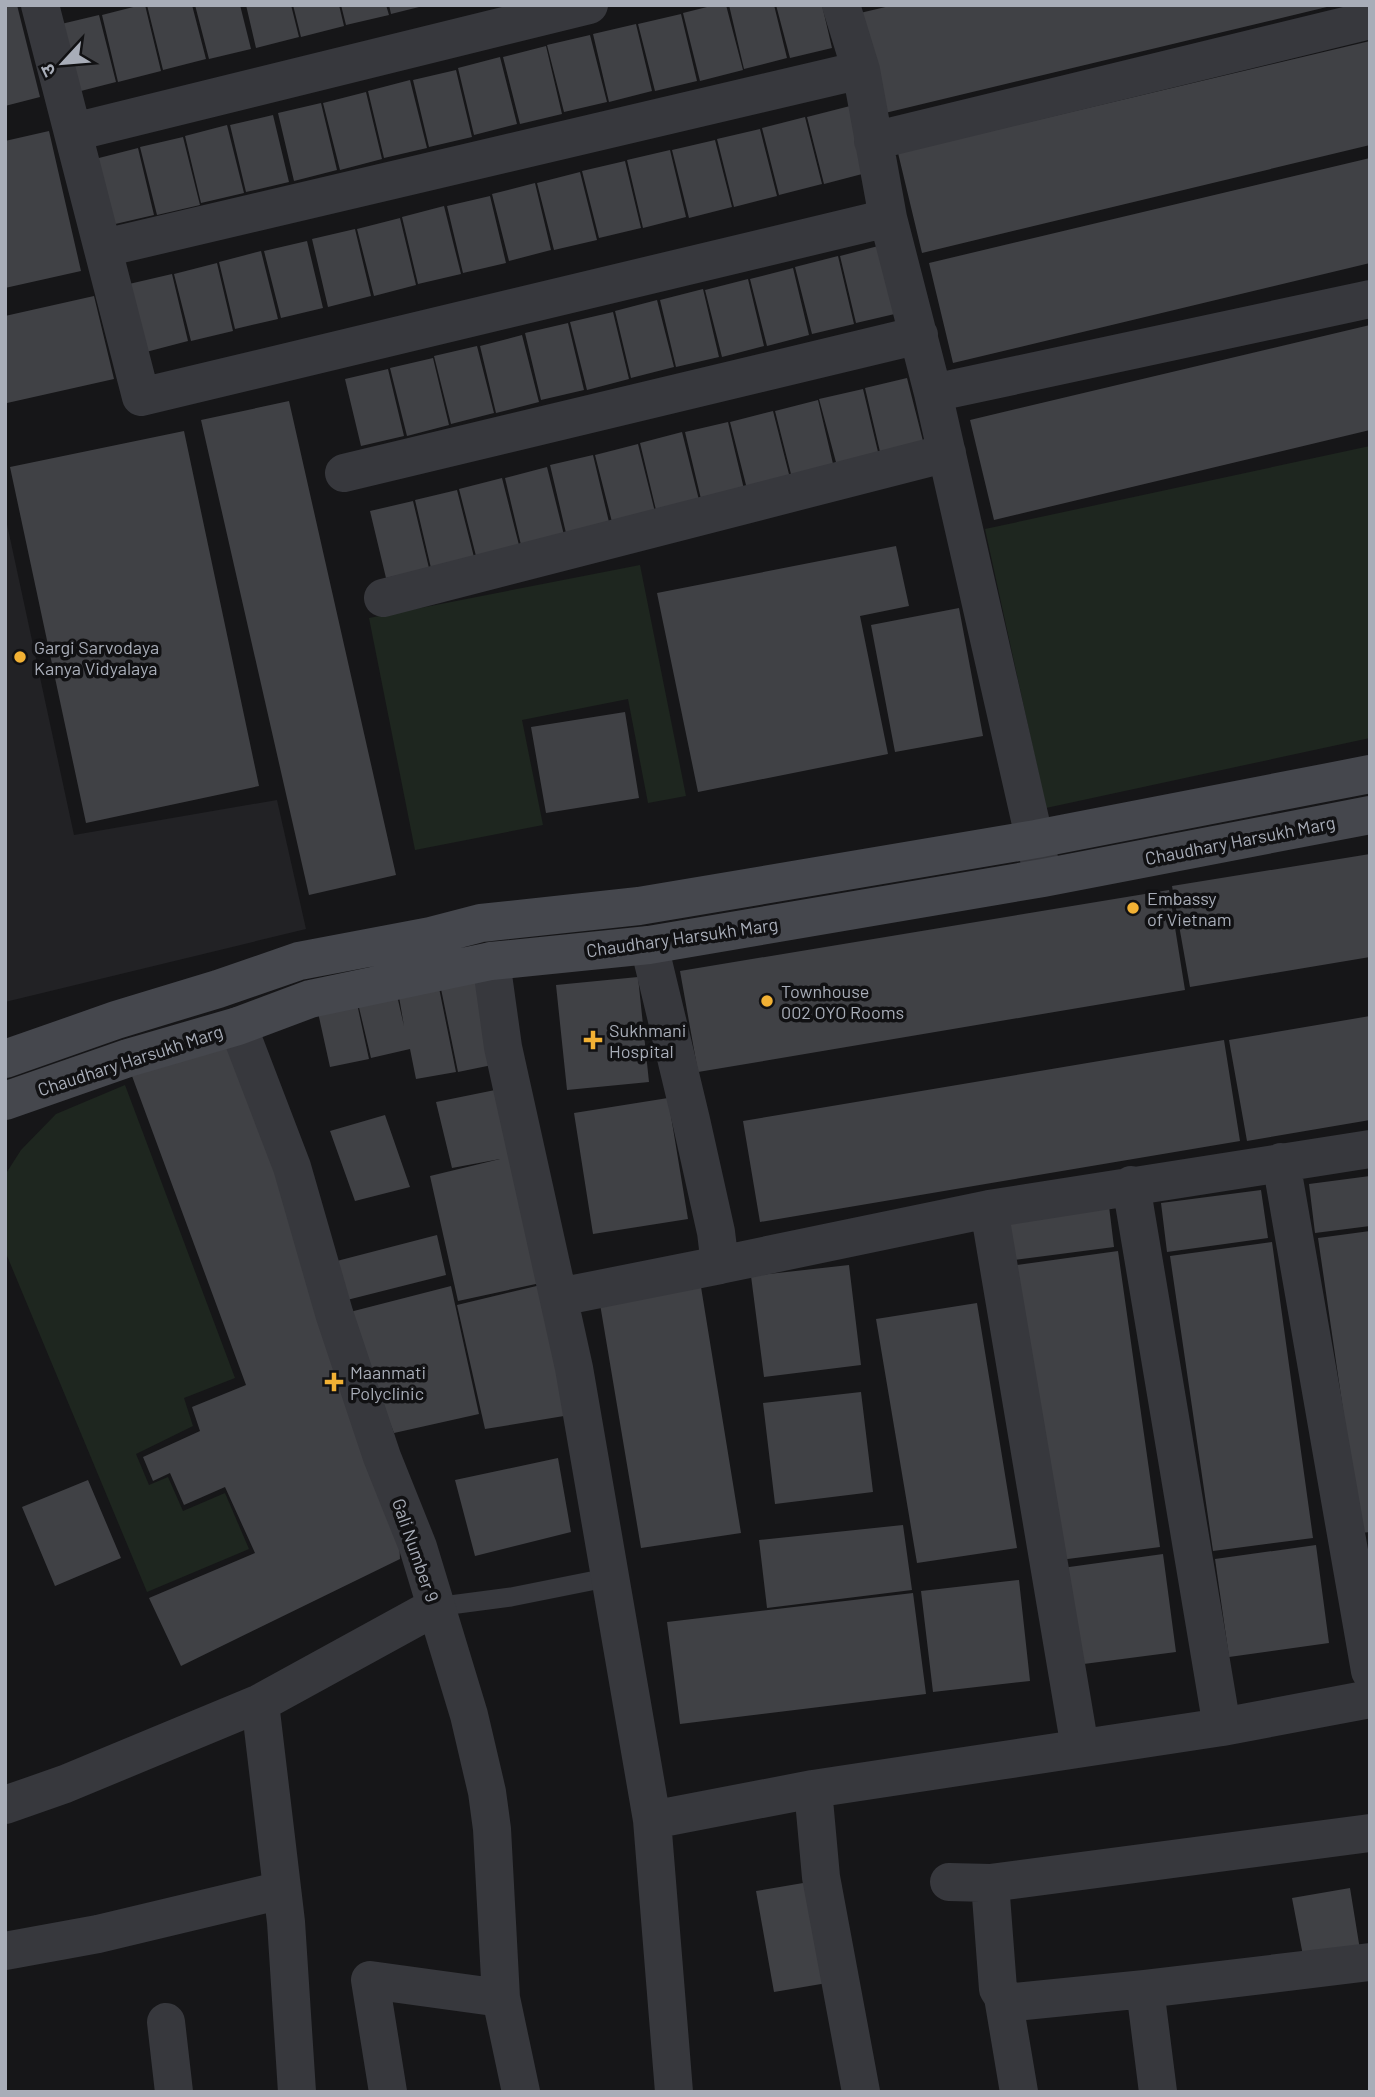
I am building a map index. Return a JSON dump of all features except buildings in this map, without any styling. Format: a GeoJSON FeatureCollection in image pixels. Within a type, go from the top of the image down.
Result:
{"type":"FeatureCollection","features":[{"type":"Feature","properties":{"kind":"street"},"geometry":{"type":"LineString","coordinates":[[40,5],[141,397],[888,218]]}},
{"type":"Feature","properties":{"kind":"street"},"geometry":{"type":"LineString","coordinates":[[74,132],[589,5]]}},
{"type":"Feature","properties":{"kind":"street"},"geometry":{"type":"LineString","coordinates":[[841,5],[861,70],[888,218],[933,393],[1043,878]]}},
{"type":"Feature","properties":{"kind":"street"},"geometry":{"type":"LineString","coordinates":[[873,141],[1370,20]]}},
{"type":"Feature","properties":{"kind":"street"},"geometry":{"type":"LineString","coordinates":[[104,248],[861,70]]}},
{"type":"Feature","properties":{"kind":"street"},"geometry":{"type":"LineString","coordinates":[[933,393],[1370,299]]}},
{"type":"Feature","properties":{"kind":"street"},"geometry":{"type":"LineString","coordinates":[[344,473],[919,335]]}},
{"type":"Feature","properties":{"kind":"street"},"geometry":{"type":"LineString","coordinates":[[383,598],[947,453]]}},
{"type":"Feature","properties":{"kind":"street","name":"Chaudhary Harsukh Marg"},"geometry":{"type":"LineString","coordinates":[[5,1059],[299,961],[431,936],[481,923],[639,906],[1036,839],[1370,774]]}},
{"type":"Feature","properties":{"kind":"street","name":"Chaudhary Harsukh Marg"},"geometry":{"type":"LineString","coordinates":[[5,1101],[128,1058],[238,1026],[310,999],[491,961],[649,945],[1043,878],[1370,815]]}},
{"type":"Feature","properties":{"kind":"street"},"geometry":{"type":"LineString","coordinates":[[649,945],[716,1232],[720,1265]]}},
{"type":"Feature","properties":{"kind":"street"},"geometry":{"type":"LineString","coordinates":[[491,961],[503,1047],[559,1297],[611,1577],[652,1820],[669,2091]]}},
{"type":"Feature","properties":{"kind":"street","name":"Gali Number 9"},"geometry":{"type":"LineString","coordinates":[[238,1026],[292,1167],[334,1313],[382,1457],[418,1547],[469,1715],[487,1792],[492,1829],[501,1998],[521,2092]]}},
{"type":"Feature","properties":{"kind":"street"},"geometry":{"type":"LineString","coordinates":[[559,1297],[989,1209],[1370,1149]]}},
{"type":"Feature","properties":{"kind":"street"},"geometry":{"type":"LineString","coordinates":[[1281,1162],[1370,1671]]}},
{"type":"Feature","properties":{"kind":"street"},"geometry":{"type":"LineString","coordinates":[[1131,1185],[1222,1727]]}},
{"type":"Feature","properties":{"kind":"street"},"geometry":{"type":"LineString","coordinates":[[989,1209],[1080,1748]]}},
{"type":"Feature","properties":{"kind":"street"},"geometry":{"type":"LineString","coordinates":[[5,1805],[65,1784],[260,1703],[436,1607]]}},
{"type":"Feature","properties":{"kind":"street"},"geometry":{"type":"LineString","coordinates":[[652,1820],[813,1789],[1222,1727],[1370,1699]]}},
{"type":"Feature","properties":{"kind":"street"},"geometry":{"type":"LineString","coordinates":[[260,1703],[282,1890],[297,2092]]}},
{"type":"Feature","properties":{"kind":"street"},"geometry":{"type":"LineString","coordinates":[[813,1789],[821,1877],[861,2092]]}},
{"type":"Feature","properties":{"kind":"street"},"geometry":{"type":"LineString","coordinates":[[949,1882],[990,1883],[1370,1833]]}},
{"type":"Feature","properties":{"kind":"street"},"geometry":{"type":"LineString","coordinates":[[990,1883],[998,1989],[1003,1997],[1019,2092]]}},
{"type":"Feature","properties":{"kind":"street"},"geometry":{"type":"LineString","coordinates":[[5,1951],[99,1934],[282,1890]]}},
{"type":"Feature","properties":{"kind":"street"},"geometry":{"type":"LineString","coordinates":[[1003,1997],[1014,2002],[1370,1962]]}},
{"type":"Feature","properties":{"kind":"street"},"geometry":{"type":"LineString","coordinates":[[388,2092],[370,1980],[501,1998]]}},
{"type":"Feature","properties":{"kind":"street"},"geometry":{"type":"LineString","coordinates":[[1145,1989],[1158,2092]]}},
{"type":"Feature","properties":{"kind":"street"},"geometry":{"type":"LineString","coordinates":[[166,2022],[174,2092]]}},
{"type":"Feature","properties":{"kind":"lane"},"geometry":{"type":"LineString","coordinates":[[436,1607],[511,1597],[611,1577]]}},
{"type":"Feature","properties":{"kind":"shaded area"},"geometry":{"type":"Polygon","coordinates":[[[1370,446],[1370,738],[1046,808],[985,529],[1370,446]]]}},
{"type":"Feature","properties":{"kind":"shaded area","name":"Gargi Sarvodaya Kanya Vidyalaya"},"geometry":{"type":"Polygon","coordinates":[[[5,515],[74,835],[277,800],[306,929],[5,1002],[5,515]]]}},
{"type":"Feature","properties":{"kind":"shaded area"},"geometry":{"type":"Polygon","coordinates":[[[640,565],[686,796],[648,803],[628,699],[522,720],[543,825],[415,850],[369,618],[640,565]]]}},
{"type":"Feature","properties":{"kind":"shaded area"},"geometry":{"type":"Polygon","coordinates":[[[125,1085],[235,1378],[184,1398],[193,1426],[136,1454],[149,1485],[168,1477],[183,1511],[225,1493],[249,1549],[147,1592],[5,1251],[5,1175],[21,1150],[56,1114],[125,1085]]]}},
{"type":"Feature","properties":{"kind":"place","name":"Gargi Sarvodaya Kanya Vidyalaya"},"geometry":{"type":"Point","coordinates":[20,657]}},
{"type":"Feature","properties":{"kind":"place","name":"Embassy of Vietnam"},"geometry":{"type":"Point","coordinates":[1133,908]}},
{"type":"Feature","properties":{"kind":"place","name":"Townhouse 002 OYO Rooms"},"geometry":{"type":"Point","coordinates":[767,1001]}},
{"type":"Feature","properties":{"kind":"place","name":"Sukhmani Hospital"},"geometry":{"type":"Point","coordinates":[593,1040]}},
{"type":"Feature","properties":{"kind":"place","name":"Maanmati Polyclinic"},"geometry":{"type":"Point","coordinates":[334,1382]}}]}
